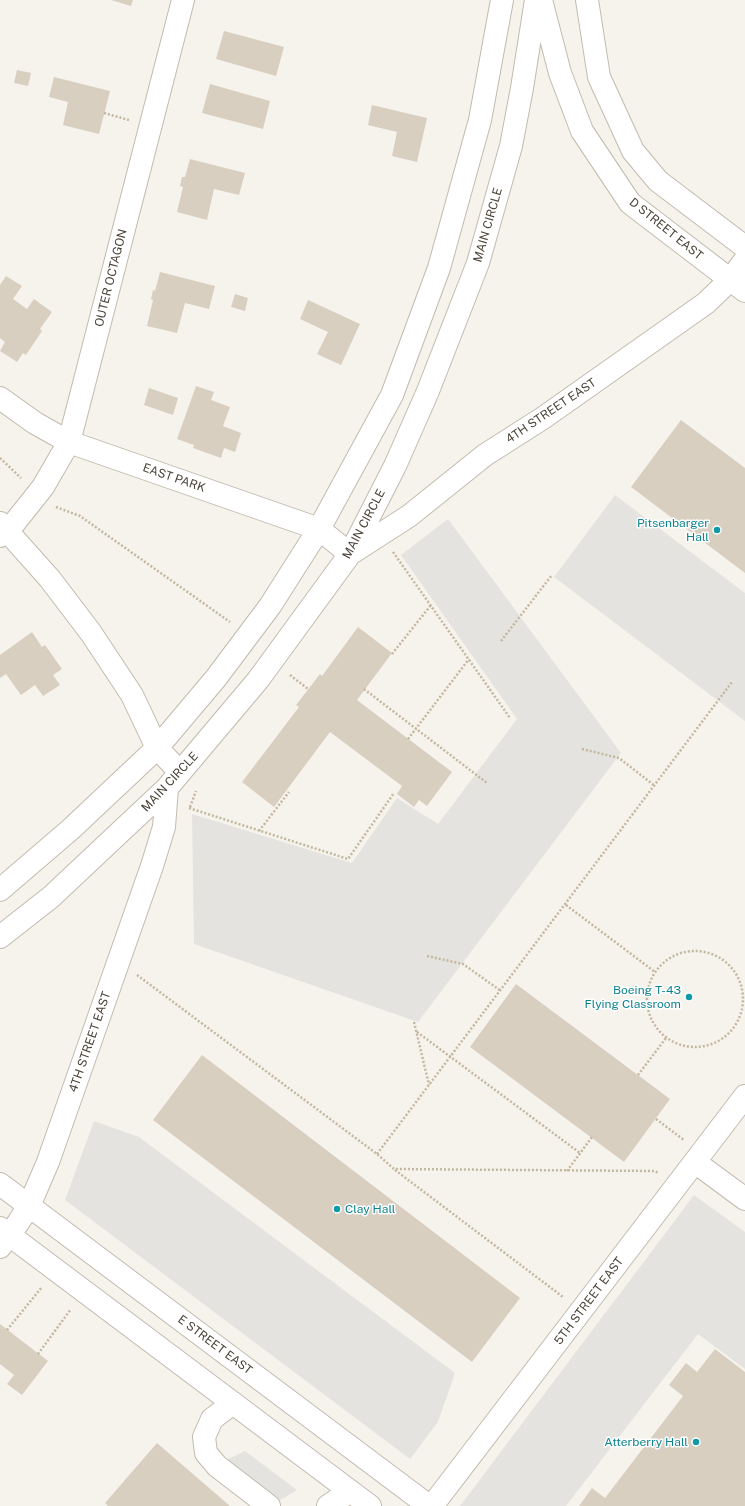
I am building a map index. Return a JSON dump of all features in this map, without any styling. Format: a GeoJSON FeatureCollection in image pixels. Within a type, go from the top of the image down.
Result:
{"type":"FeatureCollection","features":[{"type":"Feature","properties":{"kind":"street","name":"OUTER OCTAGON"},"geometry":{"type":"LineString","coordinates":[[3,530],[37,494],[69,442],[183,0]]}},
{"type":"Feature","properties":{"kind":"street"},"geometry":{"type":"LineString","coordinates":[[0,890],[71,829],[157,748],[216,678],[270,606],[319,530],[392,395],[438,268],[480,120],[502,0]]}},
{"type":"Feature","properties":{"kind":"street","name":"MAIN CIRCLE"},"geometry":{"type":"LineString","coordinates":[[0,937],[51,898],[174,780],[258,680],[350,554],[395,466],[422,405],[478,263],[511,146],[536,0]]}},
{"type":"Feature","properties":{"kind":"street","name":"D STREET EAST"},"geometry":{"type":"LineString","coordinates":[[541,0],[560,73],[582,131],[630,203],[737,285]]}},
{"type":"Feature","properties":{"kind":"street"},"geometry":{"type":"LineString","coordinates":[[587,0],[599,77],[633,151],[658,182],[745,247]]}},
{"type":"Feature","properties":{"kind":"street","name":"4TH STREET EAST"},"geometry":{"type":"LineString","coordinates":[[350,554],[409,516],[485,455],[543,418],[706,303],[737,285],[745,260]]}},
{"type":"Feature","properties":{"kind":"street","name":"EAST PARK"},"geometry":{"type":"LineString","coordinates":[[0,398],[35,423],[69,442],[319,530],[350,554]]}},
{"type":"Feature","properties":{"kind":"street"},"geometry":{"type":"LineString","coordinates":[[3,530],[50,579],[91,632],[132,695],[174,780]]}},
{"type":"Feature","properties":{"kind":"street","name":"4TH STREET EAST"},"geometry":{"type":"LineString","coordinates":[[3,1237],[18,1223],[29,1206],[48,1162],[152,866],[164,827],[174,780]]}},
{"type":"Feature","properties":{"kind":"street"},"geometry":{"type":"LineString","coordinates":[[140,814],[164,827]]}},
{"type":"Feature","properties":{"kind":"street","name":"5TH STREET EAST"},"geometry":{"type":"LineString","coordinates":[[432,1506],[745,1096]]}},
{"type":"Feature","properties":{"kind":"street"},"geometry":{"type":"LineString","coordinates":[[698,1158],[745,1199]]}},
{"type":"Feature","properties":{"kind":"street","name":"E STREET EAST"},"geometry":{"type":"LineString","coordinates":[[0,1184],[429,1506]]}},
{"type":"Feature","properties":{"kind":"street"},"geometry":{"type":"LineString","coordinates":[[3,1237],[56,1270],[349,1492],[370,1506]]}},
{"type":"Feature","properties":{"kind":"street"},"geometry":{"type":"LineString","coordinates":[[233,1403],[212,1418],[204,1437],[206,1453],[217,1466],[269,1506]]}},
{"type":"Feature","properties":{"kind":"street"},"geometry":{"type":"LineString","coordinates":[[328,1506],[349,1492]]}},
{"type":"Feature","properties":{"kind":"path"},"geometry":{"type":"LineString","coordinates":[[0,458],[47,504],[80,516],[248,635]]}},
{"type":"Feature","properties":{"kind":"path"},"geometry":{"type":"LineString","coordinates":[[387,530],[385,540],[510,718]]}},
{"type":"Feature","properties":{"kind":"path"},"geometry":{"type":"LineString","coordinates":[[501,641],[552,575]]}},
{"type":"Feature","properties":{"kind":"path"},"geometry":{"type":"LineString","coordinates":[[392,654],[431,605]]}},
{"type":"Feature","properties":{"kind":"path"},"geometry":{"type":"LineString","coordinates":[[408,739],[469,659]]}},
{"type":"Feature","properties":{"kind":"path"},"geometry":{"type":"LineString","coordinates":[[287,673],[308,689]]}},
{"type":"Feature","properties":{"kind":"path"},"geometry":{"type":"LineString","coordinates":[[377,1154],[566,905],[732,682]]}},
{"type":"Feature","properties":{"kind":"path"},"geometry":{"type":"LineString","coordinates":[[364,689],[487,783]]}},
{"type":"Feature","properties":{"kind":"path"},"geometry":{"type":"LineString","coordinates":[[582,749],[619,758],[655,786]]}},
{"type":"Feature","properties":{"kind":"path"},"geometry":{"type":"LineString","coordinates":[[259,831],[289,792]]}},
{"type":"Feature","properties":{"kind":"path"},"geometry":{"type":"LineString","coordinates":[[189,808],[348,859],[394,793]]}},
{"type":"Feature","properties":{"kind":"path"},"geometry":{"type":"LineString","coordinates":[[566,905],[655,972]]}},
{"type":"Feature","properties":{"kind":"path"},"geometry":{"type":"LineString","coordinates":[[694,951],[711,953],[725,962],[736,975],[742,990],[743,1008],[738,1022],[729,1034],[716,1043],[702,1047],[687,1048],[666,1038],[651,1021],[646,1006],[647,991],[652,975],[663,962],[678,954],[694,951]]}},
{"type":"Feature","properties":{"kind":"path"},"geometry":{"type":"LineString","coordinates":[[427,956],[464,964],[500,991]]}},
{"type":"Feature","properties":{"kind":"path"},"geometry":{"type":"LineString","coordinates":[[118,962],[377,1154],[394,1169],[581,1311]]}},
{"type":"Feature","properties":{"kind":"path"},"geometry":{"type":"LineString","coordinates":[[414,1022],[429,1085]]}},
{"type":"Feature","properties":{"kind":"path"},"geometry":{"type":"LineString","coordinates":[[417,1032],[580,1153]]}},
{"type":"Feature","properties":{"kind":"path"},"geometry":{"type":"LineString","coordinates":[[638,1075],[666,1038]]}},
{"type":"Feature","properties":{"kind":"path"},"geometry":{"type":"LineString","coordinates":[[656,1119],[698,1158]]}},
{"type":"Feature","properties":{"kind":"path"},"geometry":{"type":"LineString","coordinates":[[567,1171],[592,1138]]}},
{"type":"Feature","properties":{"kind":"path"},"geometry":{"type":"LineString","coordinates":[[394,1169],[655,1171]]}},
{"type":"Feature","properties":{"kind":"path"},"geometry":{"type":"LineString","coordinates":[[7,1330],[56,1270]]}},
{"type":"Feature","properties":{"kind":"path"},"geometry":{"type":"LineString","coordinates":[[38,1354],[84,1291]]}},
{"type":"Feature","properties":{"kind":"shaded area"},"geometry":{"type":"Polygon","coordinates":[[[615,495],[745,593],[745,721],[554,577],[615,495]]]}},
{"type":"Feature","properties":{"kind":"shaded area"},"geometry":{"type":"Polygon","coordinates":[[[448,519],[621,753],[418,1022],[194,944],[192,814],[352,863],[397,798],[438,824],[517,719],[401,555],[448,519]]]}},
{"type":"Feature","properties":{"kind":"shaded area"},"geometry":{"type":"Polygon","coordinates":[[[94,1121],[139,1137],[455,1373],[438,1422],[410,1459],[65,1200],[94,1121]]]}},
{"type":"Feature","properties":{"kind":"shaded area"},"geometry":{"type":"Polygon","coordinates":[[[694,1195],[745,1232],[745,1369],[698,1334],[566,1506],[460,1506],[694,1195]]]}},
{"type":"Feature","properties":{"kind":"shaded area"},"geometry":{"type":"Polygon","coordinates":[[[245,1451],[297,1490],[280,1500],[226,1460],[245,1451]]]}},
{"type":"Feature","properties":{"kind":"building"},"geometry":{"type":"Polygon","coordinates":[[[111,0],[133,0],[131,6],[111,0]]]}},
{"type":"Feature","properties":{"kind":"building"},"geometry":{"type":"Polygon","coordinates":[[[224,31],[284,47],[276,76],[216,59],[224,31]]]}},
{"type":"Feature","properties":{"kind":"building"},"geometry":{"type":"Polygon","coordinates":[[[17,70],[31,73],[28,86],[14,83],[17,70]]]}},
{"type":"Feature","properties":{"kind":"building"},"geometry":{"type":"Polygon","coordinates":[[[54,77],[110,91],[99,134],[63,125],[68,102],[49,97],[54,77]]]}},
{"type":"Feature","properties":{"kind":"building"},"geometry":{"type":"Polygon","coordinates":[[[210,84],[270,101],[263,129],[202,113],[210,84]]]}},
{"type":"Feature","properties":{"kind":"building"},"geometry":{"type":"Polygon","coordinates":[[[372,105],[427,118],[417,162],[392,156],[397,132],[368,125],[372,105]]]}},
{"type":"Feature","properties":{"kind":"building"},"geometry":{"type":"Polygon","coordinates":[[[190,159],[245,173],[239,195],[214,189],[207,220],[177,212],[183,187],[180,186],[182,177],[185,177],[190,159]]]}},
{"type":"Feature","properties":{"kind":"building"},"geometry":{"type":"Polygon","coordinates":[[[160,272],[215,286],[209,309],[185,303],[177,333],[147,326],[153,300],[151,299],[153,290],[155,291],[160,272]]]}},
{"type":"Feature","properties":{"kind":"building"},"geometry":{"type":"Polygon","coordinates":[[[6,276],[22,286],[13,299],[27,309],[34,299],[52,312],[40,329],[42,331],[26,355],[23,353],[17,362],[0,351],[5,342],[0,338],[0,285],[6,276]]]}},
{"type":"Feature","properties":{"kind":"building"},"geometry":{"type":"Polygon","coordinates":[[[235,294],[248,298],[245,311],[231,307],[235,294]]]}},
{"type":"Feature","properties":{"kind":"building"},"geometry":{"type":"Polygon","coordinates":[[[308,300],[360,324],[341,365],[317,354],[328,332],[300,319],[308,300]]]}},
{"type":"Feature","properties":{"kind":"building"},"geometry":{"type":"Polygon","coordinates":[[[196,386],[214,392],[211,400],[230,407],[223,426],[241,433],[235,452],[224,448],[221,458],[193,448],[194,445],[177,439],[196,386]]]}},
{"type":"Feature","properties":{"kind":"building"},"geometry":{"type":"Polygon","coordinates":[[[149,388],[178,398],[173,415],[144,405],[149,388]]]}},
{"type":"Feature","properties":{"kind":"building","name":"Pitsenbarger Hall"},"geometry":{"type":"Polygon","coordinates":[[[681,420],[745,468],[745,573],[631,487],[681,420]]]}},
{"type":"Feature","properties":{"kind":"building"},"geometry":{"type":"Polygon","coordinates":[[[358,627],[392,653],[357,700],[452,772],[427,806],[419,800],[414,807],[397,794],[402,786],[330,732],[274,807],[242,782],[299,707],[296,705],[320,674],[322,676],[358,627]]]}},
{"type":"Feature","properties":{"kind":"building"},"geometry":{"type":"Polygon","coordinates":[[[32,632],[42,647],[45,645],[62,669],[53,675],[60,685],[43,696],[35,685],[21,695],[6,674],[0,678],[0,655],[32,632]]]}},
{"type":"Feature","properties":{"kind":"building"},"geometry":{"type":"Polygon","coordinates":[[[516,984],[670,1099],[624,1162],[470,1047],[516,984]]]}},
{"type":"Feature","properties":{"kind":"building","name":"Clay Hall"},"geometry":{"type":"Polygon","coordinates":[[[202,1055],[520,1298],[472,1362],[153,1120],[202,1055]]]}},
{"type":"Feature","properties":{"kind":"building"},"geometry":{"type":"Polygon","coordinates":[[[0,1324],[48,1361],[22,1395],[7,1384],[14,1375],[0,1364],[0,1324]]]}},
{"type":"Feature","properties":{"kind":"building","name":"Atterberry Hall"},"geometry":{"type":"Polygon","coordinates":[[[715,1349],[745,1372],[745,1506],[579,1506],[592,1488],[605,1498],[683,1396],[669,1385],[686,1363],[697,1372],[715,1349]]]}},
{"type":"Feature","properties":{"kind":"building"},"geometry":{"type":"Polygon","coordinates":[[[157,1443],[230,1506],[108,1506],[105,1503],[157,1443]]]}},
{"type":"Feature","properties":{"kind":"place","name":"Pitsenbarger Hall"},"geometry":{"type":"Point","coordinates":[717,530]}},
{"type":"Feature","properties":{"kind":"place","name":"Boeing T-43 Flying Classroom"},"geometry":{"type":"Point","coordinates":[689,997]}},
{"type":"Feature","properties":{"kind":"place","name":"Clay Hall"},"geometry":{"type":"Point","coordinates":[337,1209]}},
{"type":"Feature","properties":{"kind":"place","name":"Atterberry Hall"},"geometry":{"type":"Point","coordinates":[696,1442]}}]}
